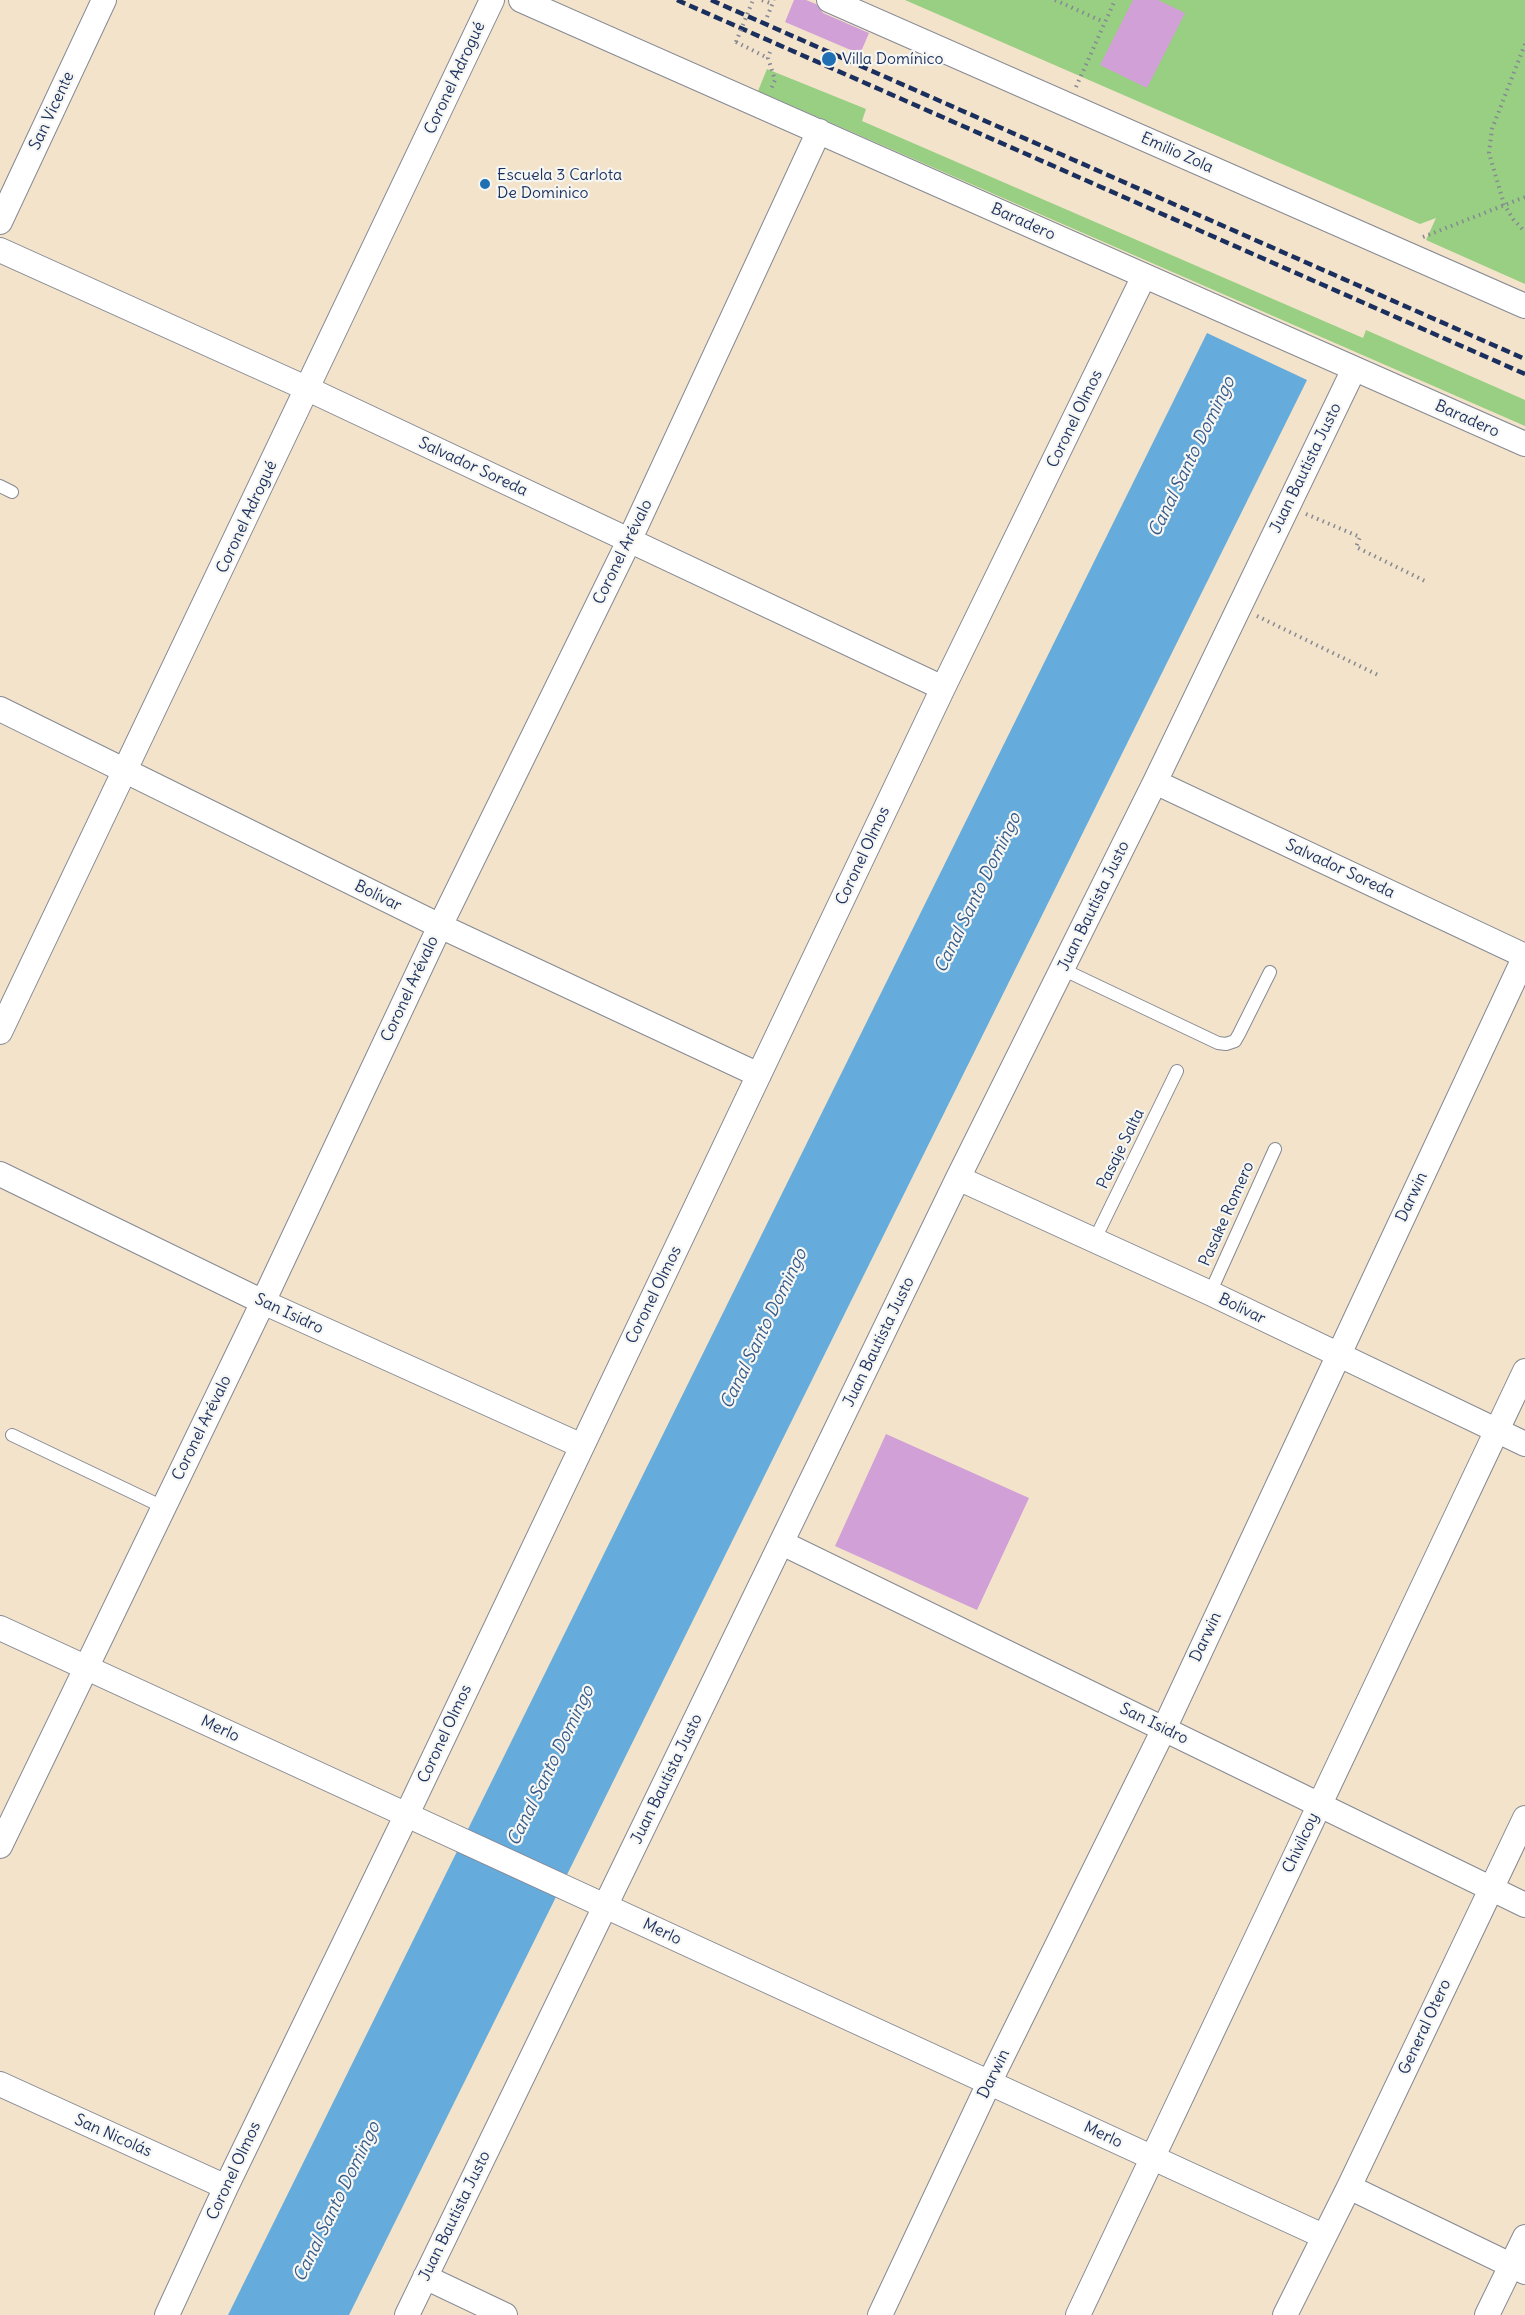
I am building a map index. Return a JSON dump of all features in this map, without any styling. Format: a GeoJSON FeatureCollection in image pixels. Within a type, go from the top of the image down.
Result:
{"type":"FeatureCollection","features":[{"type":"Feature","properties":{"kind":"street","name":"San Vicente"},"geometry":{"type":"LineString","coordinates":[[0,222],[104,0]]}},
{"type":"Feature","properties":{"kind":"street","name":"Coronel Adrogué"},"geometry":{"type":"LineString","coordinates":[[0,1032],[492,0]]}},
{"type":"Feature","properties":{"kind":"street","name":"Baradero"},"geometry":{"type":"LineString","coordinates":[[521,0],[1525,444]]}},
{"type":"Feature","properties":{"kind":"street","name":"Emilio Zola"},"geometry":{"type":"LineString","coordinates":[[829,0],[1525,306]]}},
{"type":"Feature","properties":{"kind":"street","name":"Coronel Arévalo"},"geometry":{"type":"LineString","coordinates":[[0,1846],[263,1302],[440,926],[629,541],[819,131]]}},
{"type":"Feature","properties":{"kind":"street","name":"Salvador Soreda"},"geometry":{"type":"LineString","coordinates":[[0,250],[308,388],[943,688]]}},
{"type":"Feature","properties":{"kind":"street","name":"Coronel Olmos"},"geometry":{"type":"LineString","coordinates":[[167,2315],[226,2187],[407,1814],[943,688],[1144,276]]}},
{"type":"Feature","properties":{"kind":"street","name":"Juan Bautista Justo"},"geometry":{"type":"LineString","coordinates":[[407,2315],[958,1178],[1155,782],[1354,369]]}},
{"type":"Feature","properties":{"kind":"street","name":"Bolívar"},"geometry":{"type":"LineString","coordinates":[[0,710],[440,926],[759,1075]]}},
{"type":"Feature","properties":{"kind":"street","name":"Salvador Soreda"},"geometry":{"type":"LineString","coordinates":[[1155,782],[1525,956]]}},
{"type":"Feature","properties":{"kind":"street","name":"Darwin"},"geometry":{"type":"LineString","coordinates":[[880,2315],[989,2083],[1164,1729],[1525,956]]}},
{"type":"Feature","properties":{"kind":"street","name":"San Isidro"},"geometry":{"type":"LineString","coordinates":[[0,1174],[263,1302],[582,1446]]}},
{"type":"Feature","properties":{"kind":"street","name":"Bolívar"},"geometry":{"type":"LineString","coordinates":[[958,1178],[1210,1293],[1525,1443]]}},
{"type":"Feature","properties":{"kind":"street","name":"Chivilcoy"},"geometry":{"type":"LineString","coordinates":[[1078,2315],[1525,1371]]}},
{"type":"Feature","properties":{"kind":"street","name":"San Isidro"},"geometry":{"type":"LineString","coordinates":[[782,1543],[1525,1905]]}},
{"type":"Feature","properties":{"kind":"street","name":"Merlo"},"geometry":{"type":"LineString","coordinates":[[0,1628],[1323,2236]]}},
{"type":"Feature","properties":{"kind":"street","name":"General Otero"},"geometry":{"type":"LineString","coordinates":[[1323,2236],[1349,2187],[1525,1818]]}},
{"type":"Feature","properties":{"kind":"street","name":"San Nicolás"},"geometry":{"type":"LineString","coordinates":[[0,2085],[226,2187]]}},
{"type":"Feature","properties":{"kind":"street"},"geometry":{"type":"LineString","coordinates":[[1349,2187],[1518,2268]]}},
{"type":"Feature","properties":{"kind":"street"},"geometry":{"type":"LineString","coordinates":[[1286,2315],[1323,2236]]}},
{"type":"Feature","properties":{"kind":"street"},"geometry":{"type":"LineString","coordinates":[[1487,2315],[1518,2268],[1525,2237]]}},
{"type":"Feature","properties":{"kind":"street"},"geometry":{"type":"LineString","coordinates":[[426,2277],[506,2315]]}},
{"type":"Feature","properties":{"kind":"lane"},"geometry":{"type":"LineString","coordinates":[[1062,969],[1218,1043],[1226,1044],[1235,1041],[1270,972]]}},
{"type":"Feature","properties":{"kind":"lane","name":"Pasaje Salta"},"geometry":{"type":"LineString","coordinates":[[1094,1241],[1177,1071]]}},
{"type":"Feature","properties":{"kind":"lane","name":"Pasake Romero"},"geometry":{"type":"LineString","coordinates":[[1210,1293],[1275,1149]]}},
{"type":"Feature","properties":{"kind":"lane"},"geometry":{"type":"LineString","coordinates":[[12,1436],[163,1507]]}},
{"type":"Feature","properties":{"kind":"path"},"geometry":{"type":"LineString","coordinates":[[753,0],[736,42],[769,55],[775,80],[763,107]]}},
{"type":"Feature","properties":{"kind":"path"},"geometry":{"type":"LineString","coordinates":[[762,0],[774,2],[767,17]]}},
{"type":"Feature","properties":{"kind":"path"},"geometry":{"type":"LineString","coordinates":[[1055,0],[1104,22]]}},
{"type":"Feature","properties":{"kind":"path"},"geometry":{"type":"LineString","coordinates":[[1068,105],[1115,0]]}},
{"type":"Feature","properties":{"kind":"path"},"geometry":{"type":"LineString","coordinates":[[1525,44],[1492,129],[1489,153],[1504,204],[1513,219],[1525,232]]}},
{"type":"Feature","properties":{"kind":"path"},"geometry":{"type":"LineString","coordinates":[[1404,253],[1424,236],[1525,196]]}},
{"type":"Feature","properties":{"kind":"path"},"geometry":{"type":"LineString","coordinates":[[1288,506],[1360,537],[1356,547],[1427,582]]}},
{"type":"Feature","properties":{"kind":"path"},"geometry":{"type":"LineString","coordinates":[[1239,607],[1378,675]]}},
{"type":"Feature","properties":{"kind":"green space"},"geometry":{"type":"Polygon","coordinates":[[[905,0],[1525,0],[1525,284],[1426,240],[1436,218],[1420,224],[905,0]]]}},
{"type":"Feature","properties":{"kind":"green space"},"geometry":{"type":"Polygon","coordinates":[[[767,69],[866,109],[862,121],[1363,338],[1366,330],[1525,400],[1525,426],[758,91],[767,69]]]}},
{"type":"Feature","properties":{"kind":"water","name":"Canal Santo Domingo"},"geometry":{"type":"Polygon","coordinates":[[[1207,333],[1307,380],[349,2315],[228,2315],[1207,333]]]}},
{"type":"Feature","properties":{"kind":"building"},"geometry":{"type":"Polygon","coordinates":[[[794,0],[806,0],[816,4],[823,13],[869,33],[860,54],[785,22],[794,0]]]}},
{"type":"Feature","properties":{"kind":"building"},"geometry":{"type":"Polygon","coordinates":[[[1133,0],[1158,0],[1185,13],[1147,88],[1100,65],[1133,0]]]}},
{"type":"Feature","properties":{"kind":"building"},"geometry":{"type":"Polygon","coordinates":[[[886,1434],[1029,1498],[977,1610],[835,1546],[886,1434]]]}},
{"type":"Feature","properties":{"kind":"railway"},"geometry":{"type":"LineString","coordinates":[[677,0],[1525,374]]}},
{"type":"Feature","properties":{"kind":"railway"},"geometry":{"type":"LineString","coordinates":[[711,0],[1525,359]]}},
{"type":"Feature","properties":{"kind":"place","name":"Villa Domínico"},"geometry":{"type":"Point","coordinates":[829,59]}},
{"type":"Feature","properties":{"kind":"place","name":"Escuela 3 Carlota De Dominico"},"geometry":{"type":"Point","coordinates":[485,184]}}]}
